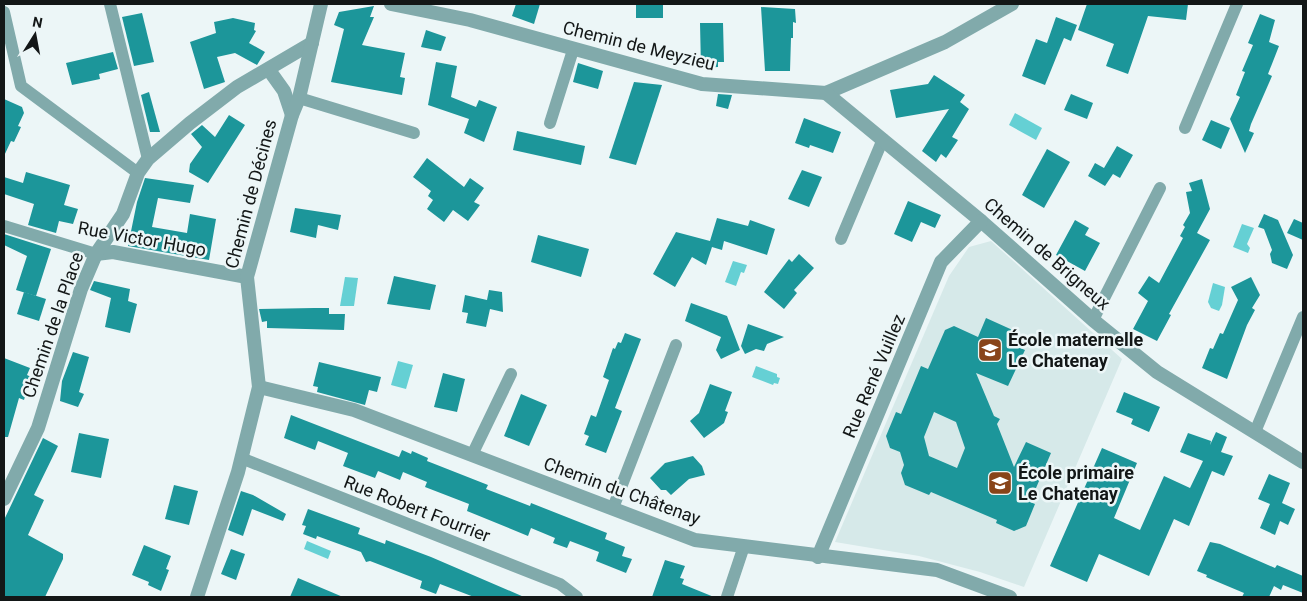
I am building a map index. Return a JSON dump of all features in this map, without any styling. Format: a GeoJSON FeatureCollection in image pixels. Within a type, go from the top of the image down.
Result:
{"type":"FeatureCollection","features":[{"type":"Feature","properties":{"kind":"street"},"geometry":{"type":"LineString","coordinates":[[110,4],[148,159]]}},
{"type":"Feature","properties":{"kind":"street","name":"Chemin de Décines"},"geometry":{"type":"LineString","coordinates":[[197,597],[241,458],[260,387],[246,277],[292,116],[299,98],[322,4]]}},
{"type":"Feature","properties":{"kind":"street","name":"Chemin de Meyzieu"},"geometry":{"type":"LineString","coordinates":[[391,4],[470,20],[573,50],[702,84],[826,93],[945,42],[1012,4]]}},
{"type":"Feature","properties":{"kind":"street"},"geometry":{"type":"LineString","coordinates":[[1185,128],[1237,4]]}},
{"type":"Feature","properties":{"kind":"street"},"geometry":{"type":"LineString","coordinates":[[4,12],[21,86],[138,173]]}},
{"type":"Feature","properties":{"kind":"street","name":"Chemin de la Place"},"geometry":{"type":"LineString","coordinates":[[4,499],[38,428],[81,289],[96,254],[123,214],[138,173],[148,159],[190,123],[238,87],[312,43]]}},
{"type":"Feature","properties":{"kind":"street"},"geometry":{"type":"LineString","coordinates":[[550,123],[573,50]]}},
{"type":"Feature","properties":{"kind":"street"},"geometry":{"type":"LineString","coordinates":[[269,70],[284,92],[292,116]]}},
{"type":"Feature","properties":{"kind":"street","name":"Chemin de Brigneux"},"geometry":{"type":"LineString","coordinates":[[826,93],[981,221],[1093,320],[1157,372],[1303,462]]}},
{"type":"Feature","properties":{"kind":"street"},"geometry":{"type":"LineString","coordinates":[[299,98],[414,133]]}},
{"type":"Feature","properties":{"kind":"street"},"geometry":{"type":"LineString","coordinates":[[841,239],[883,139]]}},
{"type":"Feature","properties":{"kind":"street"},"geometry":{"type":"LineString","coordinates":[[1093,320],[1160,188]]}},
{"type":"Feature","properties":{"kind":"street","name":"Rue René Vuillez"},"geometry":{"type":"LineString","coordinates":[[818,556],[941,262],[981,221]]}},
{"type":"Feature","properties":{"kind":"street","name":"Rue Victor Hugo"},"geometry":{"type":"LineString","coordinates":[[4,226],[96,254],[113,252],[246,277]]}},
{"type":"Feature","properties":{"kind":"street"},"geometry":{"type":"LineString","coordinates":[[1255,432],[1303,316]]}},
{"type":"Feature","properties":{"kind":"street"},"geometry":{"type":"LineString","coordinates":[[613,508],[676,345]]}},
{"type":"Feature","properties":{"kind":"street"},"geometry":{"type":"LineString","coordinates":[[472,455],[511,374]]}},
{"type":"Feature","properties":{"kind":"street","name":"Chemin du Châtenay"},"geometry":{"type":"LineString","coordinates":[[260,387],[354,410],[694,540],[938,570],[1010,597]]}},
{"type":"Feature","properties":{"kind":"street","name":"Rue Robert Fourrier"},"geometry":{"type":"LineString","coordinates":[[241,458],[560,584],[577,597]]}},
{"type":"Feature","properties":{"kind":"street"},"geometry":{"type":"LineString","coordinates":[[727,597],[744,546]]}},
{"type":"Feature","properties":{"kind":"shaded area"},"geometry":{"type":"Polygon","coordinates":[[[991,241],[1122,359],[1024,587],[980,572],[919,556],[835,542],[949,276],[969,247],[991,241]]]}},
{"type":"Feature","properties":{"kind":"water"},"geometry":{"type":"Polygon","coordinates":[[[1015,113],[1042,128],[1036,140],[1009,125],[1015,113]]]}},
{"type":"Feature","properties":{"kind":"water"},"geometry":{"type":"Polygon","coordinates":[[[1242,224],[1254,228],[1247,244],[1250,248],[1248,253],[1233,247],[1242,224]]]}},
{"type":"Feature","properties":{"kind":"water"},"geometry":{"type":"Polygon","coordinates":[[[733,261],[747,265],[744,273],[741,272],[736,286],[725,282],[733,261]]]}},
{"type":"Feature","properties":{"kind":"water"},"geometry":{"type":"Polygon","coordinates":[[[345,277],[358,278],[354,306],[340,306],[345,277]]]}},
{"type":"Feature","properties":{"kind":"water"},"geometry":{"type":"Polygon","coordinates":[[[1213,283],[1225,287],[1219,311],[1211,308],[1208,302],[1213,283]]]}},
{"type":"Feature","properties":{"kind":"water"},"geometry":{"type":"Polygon","coordinates":[[[398,361],[413,365],[406,389],[391,385],[398,361]]]}},
{"type":"Feature","properties":{"kind":"water"},"geometry":{"type":"Polygon","coordinates":[[[756,366],[777,374],[777,377],[780,378],[778,384],[774,383],[773,385],[752,377],[756,366]]]}},
{"type":"Feature","properties":{"kind":"water"},"geometry":{"type":"Polygon","coordinates":[[[307,541],[331,551],[328,559],[304,549],[307,541]]]}},
{"type":"Feature","properties":{"kind":"building"},"geometry":{"type":"Polygon","coordinates":[[[516,4],[540,4],[534,24],[512,16],[516,4]]]}},
{"type":"Feature","properties":{"kind":"building"},"geometry":{"type":"Polygon","coordinates":[[[636,4],[663,4],[663,18],[636,18],[636,4]]]}},
{"type":"Feature","properties":{"kind":"building"},"geometry":{"type":"Polygon","coordinates":[[[1087,4],[1188,4],[1186,20],[1148,16],[1128,74],[1106,66],[1114,44],[1078,30],[1087,4]]]}},
{"type":"Feature","properties":{"kind":"building"},"geometry":{"type":"Polygon","coordinates":[[[374,6],[370,17],[374,17],[362,45],[405,53],[400,77],[405,78],[402,95],[331,82],[344,29],[334,25],[339,12],[374,6]]]}},
{"type":"Feature","properties":{"kind":"building"},"geometry":{"type":"Polygon","coordinates":[[[761,7],[795,9],[796,23],[793,22],[790,71],[765,71],[761,7]]]}},
{"type":"Feature","properties":{"kind":"building"},"geometry":{"type":"Polygon","coordinates":[[[142,13],[154,62],[134,66],[122,17],[142,13]]]}},
{"type":"Feature","properties":{"kind":"building"},"geometry":{"type":"Polygon","coordinates":[[[1260,14],[1275,20],[1269,42],[1279,46],[1268,74],[1272,76],[1251,124],[1249,131],[1254,133],[1245,153],[1230,119],[1240,97],[1236,95],[1245,72],[1242,71],[1253,45],[1248,43],[1260,14]]]}},
{"type":"Feature","properties":{"kind":"building"},"geometry":{"type":"Polygon","coordinates":[[[1056,17],[1077,25],[1071,41],[1064,38],[1045,85],[1022,76],[1036,39],[1047,43],[1056,17]]]}},
{"type":"Feature","properties":{"kind":"building"},"geometry":{"type":"Polygon","coordinates":[[[233,18],[255,23],[254,30],[256,31],[249,43],[265,52],[257,65],[235,53],[217,57],[225,82],[204,89],[190,42],[216,33],[214,22],[233,18]]]}},
{"type":"Feature","properties":{"kind":"building"},"geometry":{"type":"Polygon","coordinates":[[[700,23],[723,23],[724,62],[718,62],[718,67],[701,68],[700,23]]]}},
{"type":"Feature","properties":{"kind":"building"},"geometry":{"type":"Polygon","coordinates":[[[426,30],[446,37],[441,51],[421,47],[426,30]]]}},
{"type":"Feature","properties":{"kind":"building"},"geometry":{"type":"Polygon","coordinates":[[[113,52],[118,69],[99,74],[100,79],[72,85],[66,63],[113,52]]]}},
{"type":"Feature","properties":{"kind":"building"},"geometry":{"type":"Polygon","coordinates":[[[436,62],[457,66],[451,97],[476,107],[479,100],[497,107],[484,142],[464,133],[469,119],[428,105],[436,62]]]}},
{"type":"Feature","properties":{"kind":"building"},"geometry":{"type":"Polygon","coordinates":[[[578,63],[603,71],[598,89],[573,82],[578,63]]]}},
{"type":"Feature","properties":{"kind":"building"},"geometry":{"type":"Polygon","coordinates":[[[934,75],[965,95],[960,102],[969,109],[952,137],[958,140],[946,158],[941,154],[936,162],[922,151],[949,109],[896,118],[890,90],[928,84],[934,75]]]}},
{"type":"Feature","properties":{"kind":"building"},"geometry":{"type":"Polygon","coordinates":[[[634,82],[662,85],[636,165],[609,158],[634,82]]]}},
{"type":"Feature","properties":{"kind":"building"},"geometry":{"type":"Polygon","coordinates":[[[149,92],[160,132],[150,132],[141,95],[149,92]]]}},
{"type":"Feature","properties":{"kind":"building"},"geometry":{"type":"Polygon","coordinates":[[[718,94],[732,95],[728,109],[716,106],[718,94]]]}},
{"type":"Feature","properties":{"kind":"building"},"geometry":{"type":"Polygon","coordinates":[[[1071,94],[1093,103],[1087,119],[1064,110],[1071,94]]]}},
{"type":"Feature","properties":{"kind":"building"},"geometry":{"type":"Polygon","coordinates":[[[4,99],[22,107],[24,113],[18,126],[21,127],[14,142],[11,141],[4,156],[4,99]]]}},
{"type":"Feature","properties":{"kind":"building"},"geometry":{"type":"Polygon","coordinates":[[[229,115],[245,125],[208,183],[189,172],[190,164],[202,147],[191,134],[202,125],[215,137],[229,115]]]}},
{"type":"Feature","properties":{"kind":"building"},"geometry":{"type":"Polygon","coordinates":[[[804,118],[841,132],[833,153],[810,145],[809,148],[795,143],[804,118]]]}},
{"type":"Feature","properties":{"kind":"building"},"geometry":{"type":"Polygon","coordinates":[[[1211,120],[1230,128],[1221,149],[1202,140],[1211,120]]]}},
{"type":"Feature","properties":{"kind":"building"},"geometry":{"type":"Polygon","coordinates":[[[517,131],[585,146],[581,165],[513,150],[517,131]]]}},
{"type":"Feature","properties":{"kind":"building"},"geometry":{"type":"Polygon","coordinates":[[[1117,146],[1133,155],[1120,178],[1113,174],[1105,186],[1088,176],[1095,163],[1104,168],[1117,146]]]}},
{"type":"Feature","properties":{"kind":"building"},"geometry":{"type":"Polygon","coordinates":[[[1047,149],[1070,162],[1044,208],[1022,195],[1047,149]]]}},
{"type":"Feature","properties":{"kind":"building"},"geometry":{"type":"Polygon","coordinates":[[[427,158],[464,187],[470,178],[484,188],[474,202],[480,205],[468,221],[453,210],[444,222],[427,209],[433,200],[428,196],[431,191],[413,177],[427,158]]]}},
{"type":"Feature","properties":{"kind":"building"},"geometry":{"type":"Polygon","coordinates":[[[802,170],[822,177],[809,207],[788,199],[802,170]]]}},
{"type":"Feature","properties":{"kind":"building"},"geometry":{"type":"Polygon","coordinates":[[[26,172],[70,185],[64,205],[78,209],[73,224],[59,221],[56,233],[28,225],[34,204],[4,194],[4,177],[23,183],[26,172]]]}},
{"type":"Feature","properties":{"kind":"building"},"geometry":{"type":"Polygon","coordinates":[[[145,178],[194,185],[190,203],[158,198],[152,227],[187,233],[190,214],[216,219],[209,260],[128,246],[137,202],[145,178]]]}},
{"type":"Feature","properties":{"kind":"building"},"geometry":{"type":"Polygon","coordinates":[[[1202,179],[1210,209],[1197,233],[1210,240],[1169,314],[1171,315],[1157,341],[1133,329],[1148,301],[1138,293],[1149,276],[1159,283],[1183,238],[1180,236],[1185,227],[1183,225],[1190,213],[1186,192],[1192,191],[1189,183],[1202,179]]]}},
{"type":"Feature","properties":{"kind":"building"},"geometry":{"type":"Polygon","coordinates":[[[908,201],[941,215],[935,228],[921,222],[912,242],[894,234],[908,201]]]}},
{"type":"Feature","properties":{"kind":"building"},"geometry":{"type":"Polygon","coordinates":[[[295,208],[341,215],[338,230],[318,225],[316,238],[290,232],[295,208]]]}},
{"type":"Feature","properties":{"kind":"building"},"geometry":{"type":"Polygon","coordinates":[[[1264,214],[1278,220],[1293,255],[1287,269],[1272,263],[1270,254],[1272,250],[1264,229],[1258,227],[1264,214]]]}},
{"type":"Feature","properties":{"kind":"building"},"geometry":{"type":"Polygon","coordinates":[[[717,218],[748,226],[750,220],[775,229],[767,255],[724,241],[722,250],[712,247],[706,265],[692,257],[675,287],[653,274],[676,232],[710,241],[717,218]]]}},
{"type":"Feature","properties":{"kind":"building"},"geometry":{"type":"Polygon","coordinates":[[[1294,219],[1303,223],[1303,240],[1287,233],[1294,219]]]}},
{"type":"Feature","properties":{"kind":"building"},"geometry":{"type":"Polygon","coordinates":[[[1075,220],[1089,228],[1085,235],[1100,243],[1085,271],[1056,255],[1075,220]]]}},
{"type":"Feature","properties":{"kind":"building"},"geometry":{"type":"Polygon","coordinates":[[[4,234],[51,249],[36,296],[16,290],[27,256],[4,245],[4,234]]]}},
{"type":"Feature","properties":{"kind":"building"},"geometry":{"type":"Polygon","coordinates":[[[538,235],[589,249],[581,277],[531,262],[538,235]]]}},
{"type":"Feature","properties":{"kind":"building"},"geometry":{"type":"Polygon","coordinates":[[[799,254],[814,268],[794,290],[797,293],[784,309],[764,292],[789,259],[792,262],[799,254]]]}},
{"type":"Feature","properties":{"kind":"building"},"geometry":{"type":"Polygon","coordinates":[[[394,276],[436,285],[430,310],[387,304],[394,276]]]}},
{"type":"Feature","properties":{"kind":"building"},"geometry":{"type":"Polygon","coordinates":[[[1251,277],[1260,295],[1252,308],[1255,310],[1247,325],[1227,379],[1202,368],[1210,348],[1213,349],[1220,333],[1223,334],[1238,300],[1231,287],[1251,277]]]}},
{"type":"Feature","properties":{"kind":"building"},"geometry":{"type":"Polygon","coordinates":[[[94,281],[130,289],[128,301],[137,304],[130,333],[105,327],[111,298],[90,290],[94,281]]]}},
{"type":"Feature","properties":{"kind":"building"},"geometry":{"type":"Polygon","coordinates":[[[489,290],[502,292],[503,312],[490,309],[486,327],[466,323],[468,313],[462,312],[465,295],[487,300],[489,290]]]}},
{"type":"Feature","properties":{"kind":"building"},"geometry":{"type":"Polygon","coordinates":[[[24,292],[46,299],[39,321],[17,314],[24,292]]]}},
{"type":"Feature","properties":{"kind":"building"},"geometry":{"type":"Polygon","coordinates":[[[691,303],[727,316],[740,350],[721,359],[716,350],[721,337],[685,321],[691,303]]]}},
{"type":"Feature","properties":{"kind":"building"},"geometry":{"type":"Polygon","coordinates":[[[329,308],[329,314],[345,314],[344,330],[267,328],[267,321],[262,322],[259,309],[329,308]]]}},
{"type":"Feature","properties":{"kind":"building"},"geometry":{"type":"Polygon","coordinates":[[[986,318],[1017,332],[1013,345],[1025,350],[1008,386],[976,373],[994,416],[1000,419],[997,424],[1014,467],[1026,442],[1051,453],[1030,502],[1035,504],[1026,526],[1014,531],[996,523],[997,520],[931,492],[929,495],[905,485],[901,473],[904,465],[900,452],[890,448],[886,436],[896,412],[901,414],[921,366],[928,369],[945,330],[954,326],[978,337],[986,318]],[[934,412],[924,437],[929,456],[957,468],[965,448],[956,422],[934,412]]]}},
{"type":"Feature","properties":{"kind":"building"},"geometry":{"type":"Polygon","coordinates":[[[748,324],[784,337],[767,344],[764,351],[756,349],[745,354],[741,346],[748,324]]]}},
{"type":"Feature","properties":{"kind":"building"},"geometry":{"type":"Polygon","coordinates":[[[625,333],[641,339],[615,408],[622,411],[606,453],[585,445],[589,436],[584,434],[591,415],[596,417],[609,380],[603,377],[613,348],[615,349],[618,342],[621,343],[625,333]]]}},
{"type":"Feature","properties":{"kind":"building"},"geometry":{"type":"Polygon","coordinates":[[[73,352],[89,357],[79,392],[84,394],[78,407],[60,401],[62,381],[73,352]]]}},
{"type":"Feature","properties":{"kind":"building"},"geometry":{"type":"Polygon","coordinates":[[[4,358],[30,368],[27,375],[31,377],[24,400],[19,398],[8,437],[4,437],[4,358]]]}},
{"type":"Feature","properties":{"kind":"building"},"geometry":{"type":"Polygon","coordinates":[[[319,362],[381,377],[377,392],[369,390],[365,405],[317,392],[318,387],[313,386],[319,362]]]}},
{"type":"Feature","properties":{"kind":"building"},"geometry":{"type":"Polygon","coordinates":[[[443,373],[465,379],[457,412],[434,407],[443,373]]]}},
{"type":"Feature","properties":{"kind":"building"},"geometry":{"type":"Polygon","coordinates":[[[710,384],[732,392],[725,411],[728,412],[724,423],[704,438],[690,421],[699,413],[710,384]]]}},
{"type":"Feature","properties":{"kind":"building"},"geometry":{"type":"Polygon","coordinates":[[[1124,392],[1160,407],[1149,432],[1131,424],[1133,419],[1116,412],[1124,392]]]}},
{"type":"Feature","properties":{"kind":"building"},"geometry":{"type":"Polygon","coordinates":[[[521,394],[547,405],[529,446],[504,436],[521,394]]]}},
{"type":"Feature","properties":{"kind":"building"},"geometry":{"type":"Polygon","coordinates":[[[291,415],[399,457],[402,450],[411,454],[412,451],[428,458],[427,461],[488,485],[486,489],[530,506],[531,503],[607,533],[605,539],[625,547],[622,556],[632,559],[626,573],[596,561],[599,552],[570,541],[567,548],[553,543],[555,538],[531,528],[528,536],[467,511],[469,504],[425,487],[427,482],[403,472],[400,480],[378,471],[375,478],[343,466],[348,453],[318,441],[315,450],[284,438],[291,415]]]}},
{"type":"Feature","properties":{"kind":"building"},"geometry":{"type":"Polygon","coordinates":[[[1216,432],[1227,437],[1221,452],[1233,456],[1224,476],[1212,471],[1189,526],[1174,519],[1149,576],[1099,554],[1087,582],[1050,566],[1102,448],[1137,463],[1114,518],[1140,530],[1164,476],[1190,488],[1203,461],[1180,452],[1188,433],[1211,441],[1210,445],[1216,432]]]}},
{"type":"Feature","properties":{"kind":"building"},"geometry":{"type":"Polygon","coordinates":[[[79,433],[109,439],[101,478],[71,472],[79,433]]]}},
{"type":"Feature","properties":{"kind":"building"},"geometry":{"type":"Polygon","coordinates":[[[43,438],[58,446],[34,495],[44,500],[28,535],[63,554],[63,559],[45,597],[4,597],[4,520],[43,438]]]}},
{"type":"Feature","properties":{"kind":"building"},"geometry":{"type":"Polygon","coordinates":[[[693,456],[702,466],[705,475],[689,479],[671,495],[666,490],[661,490],[650,478],[665,463],[693,456]]]}},
{"type":"Feature","properties":{"kind":"building"},"geometry":{"type":"Polygon","coordinates":[[[1269,474],[1290,483],[1282,503],[1295,509],[1288,525],[1280,521],[1275,535],[1260,528],[1270,504],[1258,499],[1269,474]]]}},
{"type":"Feature","properties":{"kind":"building"},"geometry":{"type":"Polygon","coordinates":[[[174,485],[198,491],[189,525],[165,519],[174,485]]]}},
{"type":"Feature","properties":{"kind":"building"},"geometry":{"type":"Polygon","coordinates":[[[241,491],[253,495],[286,514],[283,521],[252,509],[243,536],[228,530],[241,491]]]}},
{"type":"Feature","properties":{"kind":"building"},"geometry":{"type":"Polygon","coordinates":[[[308,509],[360,528],[358,534],[385,544],[386,540],[431,557],[524,597],[474,597],[440,584],[436,594],[420,588],[422,581],[370,561],[366,562],[361,552],[317,536],[316,539],[303,534],[306,526],[302,525],[308,509]]]}},
{"type":"Feature","properties":{"kind":"building"},"geometry":{"type":"Polygon","coordinates":[[[1210,542],[1220,544],[1275,568],[1277,565],[1303,576],[1303,593],[1283,585],[1281,590],[1274,586],[1269,597],[1242,597],[1244,593],[1206,577],[1207,575],[1197,571],[1210,542]]]}},
{"type":"Feature","properties":{"kind":"building"},"geometry":{"type":"Polygon","coordinates":[[[144,545],[171,556],[166,569],[169,570],[161,591],[148,585],[149,582],[132,575],[144,545]]]}},
{"type":"Feature","properties":{"kind":"building"},"geometry":{"type":"Polygon","coordinates":[[[231,549],[245,554],[236,580],[221,574],[231,549]]]}},
{"type":"Feature","properties":{"kind":"building"},"geometry":{"type":"Polygon","coordinates":[[[665,560],[685,566],[680,578],[684,579],[682,584],[714,597],[652,597],[665,560]]]}},
{"type":"Feature","properties":{"kind":"building"},"geometry":{"type":"Polygon","coordinates":[[[298,578],[343,597],[290,597],[298,578]]]}},
{"type":"Feature","properties":{"kind":"place","name":"École maternelle Le Chatenay"},"geometry":{"type":"Point","coordinates":[990,350]}},
{"type":"Feature","properties":{"kind":"place","name":"École primaire Le Chatenay"},"geometry":{"type":"Point","coordinates":[1000,483]}}]}
